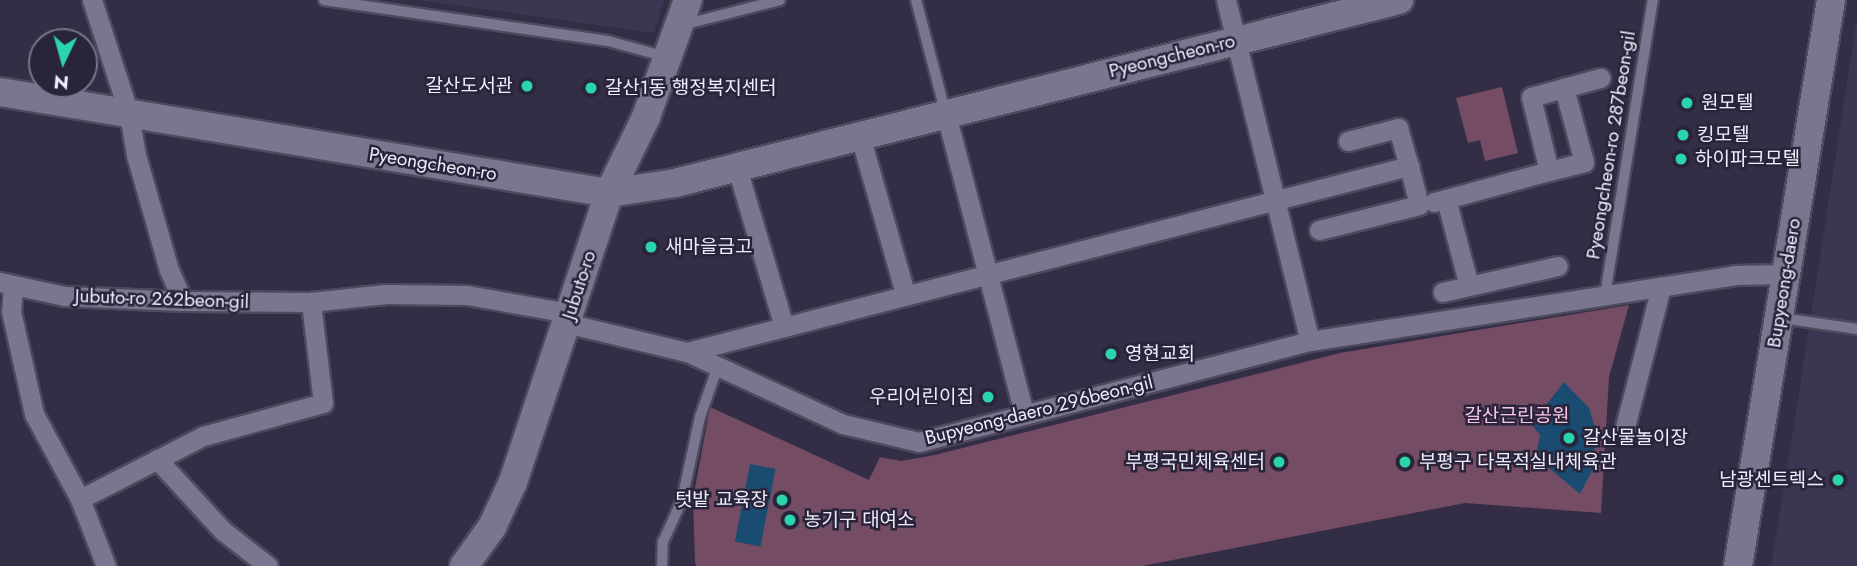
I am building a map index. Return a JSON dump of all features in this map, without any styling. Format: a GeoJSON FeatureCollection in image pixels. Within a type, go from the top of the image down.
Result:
{"type":"FeatureCollection","features":[{"type":"Feature","properties":{"kind":"main road","name":"Pyeongcheon-ro"},"geometry":{"type":"LineString","coordinates":[[0,92],[610,193],[737,168],[1399,0]]}},
{"type":"Feature","properties":{"kind":"main road","name":"Bupyeong-daero"},"geometry":{"type":"LineString","coordinates":[[1738,566],[1830,0]]}},
{"type":"Feature","properties":{"kind":"main road","name":"Jubuto-ro"},"geometry":{"type":"LineString","coordinates":[[464,566],[492,527],[513,482],[610,193],[646,117],[683,13]]}},
{"type":"Feature","properties":{"kind":"street"},"geometry":{"type":"LineString","coordinates":[[92,0],[129,114],[139,168],[169,270],[183,301]]}},
{"type":"Feature","properties":{"kind":"street"},"geometry":{"type":"LineString","coordinates":[[1226,0],[1310,341]]}},
{"type":"Feature","properties":{"kind":"street"},"geometry":{"type":"LineString","coordinates":[[1549,171],[1531,97],[1600,78]]}},
{"type":"Feature","properties":{"kind":"street"},"geometry":{"type":"LineString","coordinates":[[1319,230],[1584,162],[1564,88]]}},
{"type":"Feature","properties":{"kind":"street"},"geometry":{"type":"LineString","coordinates":[[946,114],[1024,413]]}},
{"type":"Feature","properties":{"kind":"street"},"geometry":{"type":"LineString","coordinates":[[1348,141],[1398,128],[1419,205]]}},
{"type":"Feature","properties":{"kind":"street"},"geometry":{"type":"LineString","coordinates":[[860,136],[906,296]]}},
{"type":"Feature","properties":{"kind":"street","name":"Bupyeong-daero 296beon-gil"},"geometry":{"type":"LineString","coordinates":[[687,352],[1409,166]]}},
{"type":"Feature","properties":{"kind":"street"},"geometry":{"type":"LineString","coordinates":[[737,168],[784,327]]}},
{"type":"Feature","properties":{"kind":"street"},"geometry":{"type":"LineString","coordinates":[[1446,199],[1469,286]]}},
{"type":"Feature","properties":{"kind":"street"},"geometry":{"type":"LineString","coordinates":[[1443,292],[1558,266]]}},
{"type":"Feature","properties":{"kind":"street","name":"Bupyeong-daero 296beon-gil"},"geometry":{"type":"LineString","coordinates":[[568,318],[687,352],[843,424],[884,437],[919,442],[1310,341],[1734,275],[1786,274]]}},
{"type":"Feature","properties":{"kind":"street","name":"Jubuto-ro 262beon-gil"},"geometry":{"type":"LineString","coordinates":[[106,566],[80,499],[34,414],[7,284],[64,296],[183,301],[311,302],[386,294],[467,295],[568,318]]}},
{"type":"Feature","properties":{"kind":"street"},"geometry":{"type":"LineString","coordinates":[[1625,427],[1661,287]]}},
{"type":"Feature","properties":{"kind":"street"},"geometry":{"type":"LineString","coordinates":[[80,499],[203,436],[323,403],[311,302]]}},
{"type":"Feature","properties":{"kind":"street"},"geometry":{"type":"LineString","coordinates":[[157,459],[222,530],[268,566]]}},
{"type":"Feature","properties":{"kind":"lane"},"geometry":{"type":"LineString","coordinates":[[324,0],[608,41],[667,57]]}},
{"type":"Feature","properties":{"kind":"lane"},"geometry":{"type":"LineString","coordinates":[[683,13],[780,0]]}},
{"type":"Feature","properties":{"kind":"lane"},"geometry":{"type":"LineString","coordinates":[[916,0],[946,114]]}},
{"type":"Feature","properties":{"kind":"lane","name":"Pyeongcheon-ro 287beon-gil"},"geometry":{"type":"LineString","coordinates":[[1605,295],[1653,0]]}},
{"type":"Feature","properties":{"kind":"lane"},"geometry":{"type":"LineString","coordinates":[[1778,317],[1857,329]]}},
{"type":"Feature","properties":{"kind":"lane"},"geometry":{"type":"LineString","coordinates":[[662,566],[663,542],[682,500],[700,417],[718,366]]}},
{"type":"Feature","properties":{"kind":"shaded area"},"geometry":{"type":"Polygon","coordinates":[[[418,0],[664,0],[654,33],[418,0]]]}},
{"type":"Feature","properties":{"kind":"shaded area"},"geometry":{"type":"Polygon","coordinates":[[[1857,18],[1857,566],[1771,566],[1794,425],[1857,18]]]}},
{"type":"Feature","properties":{"kind":"green space"},"geometry":{"type":"Polygon","coordinates":[[[1502,87],[1518,153],[1485,161],[1480,140],[1468,143],[1456,98],[1502,87]]]}},
{"type":"Feature","properties":{"kind":"green space","name":"갈산근린공원"},"geometry":{"type":"Polygon","coordinates":[[[1629,305],[1609,377],[1601,513],[1465,503],[1142,566],[696,566],[693,499],[710,407],[869,480],[880,457],[901,461],[935,455],[1340,353],[1629,305]]]}},
{"type":"Feature","properties":{"kind":"water","name":"갈산물놀이장"},"geometry":{"type":"Polygon","coordinates":[[[1564,382],[1589,408],[1596,431],[1593,469],[1580,494],[1536,457],[1540,435],[1531,424],[1564,382]]]}},
{"type":"Feature","properties":{"kind":"water"},"geometry":{"type":"Polygon","coordinates":[[[750,464],[776,469],[760,547],[735,542],[750,464]]]}},
{"type":"Feature","properties":{"kind":"place","name":"갈산도서관"},"geometry":{"type":"Point","coordinates":[527,86]}},
{"type":"Feature","properties":{"kind":"place","name":"갈산1동 행정복지센터"},"geometry":{"type":"Point","coordinates":[591,88]}},
{"type":"Feature","properties":{"kind":"place","name":"원모텔"},"geometry":{"type":"Point","coordinates":[1687,103]}},
{"type":"Feature","properties":{"kind":"place","name":"킹모텔"},"geometry":{"type":"Point","coordinates":[1683,135]}},
{"type":"Feature","properties":{"kind":"place","name":"하이파크모텔"},"geometry":{"type":"Point","coordinates":[1681,159]}},
{"type":"Feature","properties":{"kind":"place","name":"새마을금고"},"geometry":{"type":"Point","coordinates":[651,247]}},
{"type":"Feature","properties":{"kind":"place","name":"영현교회"},"geometry":{"type":"Point","coordinates":[1111,354]}},
{"type":"Feature","properties":{"kind":"place","name":"우리어린이집"},"geometry":{"type":"Point","coordinates":[988,397]}},
{"type":"Feature","properties":{"kind":"place","name":"갈산물놀이장"},"geometry":{"type":"Point","coordinates":[1569,438]}},
{"type":"Feature","properties":{"kind":"place","name":"부평국민체육센터"},"geometry":{"type":"Point","coordinates":[1279,462]}},
{"type":"Feature","properties":{"kind":"place","name":"부평구 다목적실내체육관"},"geometry":{"type":"Point","coordinates":[1405,462]}},
{"type":"Feature","properties":{"kind":"place","name":"남광센트렉스"},"geometry":{"type":"Point","coordinates":[1838,480]}},
{"type":"Feature","properties":{"kind":"place","name":"텃밭 교육장"},"geometry":{"type":"Point","coordinates":[782,500]}},
{"type":"Feature","properties":{"kind":"place","name":"농기구 대여소"},"geometry":{"type":"Point","coordinates":[790,520]}}]}
